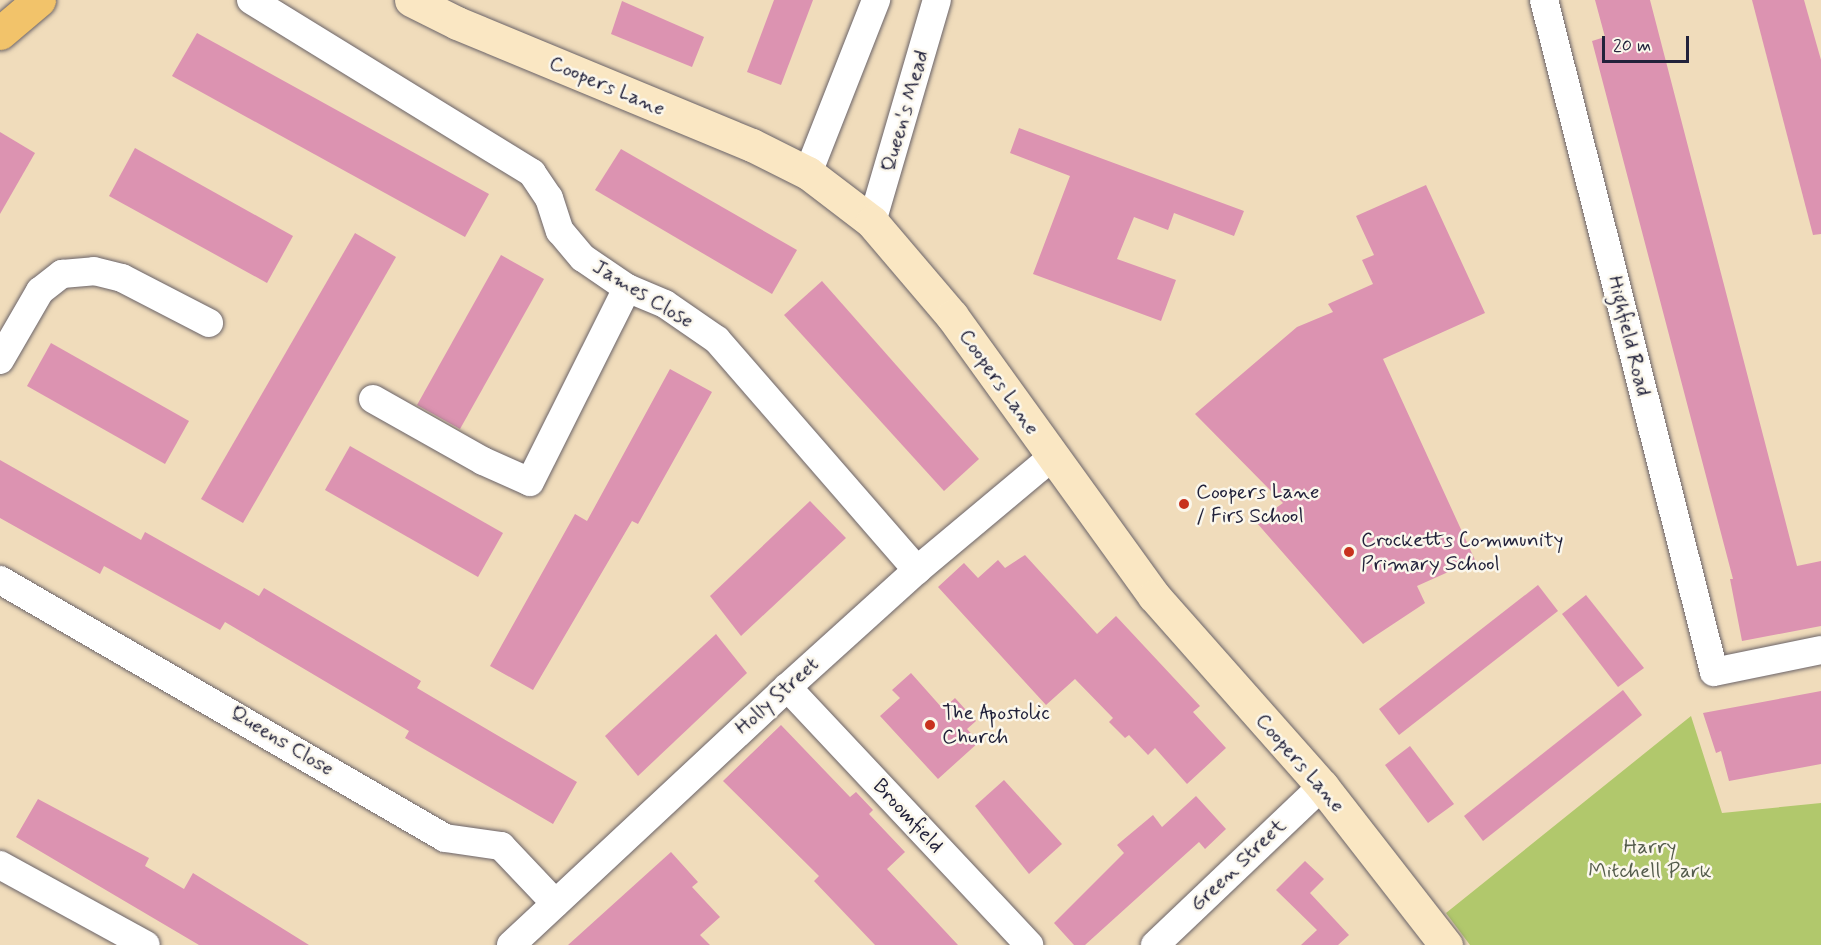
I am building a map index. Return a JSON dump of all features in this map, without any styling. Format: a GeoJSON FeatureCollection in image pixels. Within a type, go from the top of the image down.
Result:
{"type":"FeatureCollection","features":[{"type":"Feature","properties":{"kind":"main road"},"geometry":{"type":"LineString","coordinates":[[0,14],[32,0]]}},
{"type":"Feature","properties":{"kind":"main road"},"geometry":{"type":"LineString","coordinates":[[0,33],[39,0]]}},
{"type":"Feature","properties":{"kind":"street","name":"James Close"},"geometry":{"type":"LineString","coordinates":[[251,0],[532,173],[549,198],[560,231],[583,258],[627,288],[665,304],[717,340],[917,570]]}},
{"type":"Feature","properties":{"kind":"street","name":"Coopers Lane"},"geometry":{"type":"LineString","coordinates":[[411,0],[457,23],[752,145],[808,173],[872,222],[952,316],[1154,596],[1322,786],[1446,945]]}},
{"type":"Feature","properties":{"kind":"street"},"geometry":{"type":"LineString","coordinates":[[808,173],[876,0]]}},
{"type":"Feature","properties":{"kind":"street","name":"Queen's Mead"},"geometry":{"type":"LineString","coordinates":[[872,222],[937,0]]}},
{"type":"Feature","properties":{"kind":"street","name":"Highfield Road"},"geometry":{"type":"LineString","coordinates":[[1544,0],[1714,672],[1821,650]]}},
{"type":"Feature","properties":{"kind":"street"},"geometry":{"type":"LineString","coordinates":[[0,360],[40,291],[62,274],[94,271],[122,278],[210,322]]}},
{"type":"Feature","properties":{"kind":"street"},"geometry":{"type":"LineString","coordinates":[[373,399],[483,461],[530,482],[627,288]]}},
{"type":"Feature","properties":{"kind":"street","name":"Holly Street"},"geometry":{"type":"LineString","coordinates":[[511,945],[787,687],[917,570],[1052,457]]}},
{"type":"Feature","properties":{"kind":"street","name":"Queens Close"},"geometry":{"type":"LineString","coordinates":[[0,580],[446,838],[501,846],[555,903]]}},
{"type":"Feature","properties":{"kind":"street","name":"Broomfield"},"geometry":{"type":"LineString","coordinates":[[787,687],[1029,945]]}},
{"type":"Feature","properties":{"kind":"street","name":"Green Street"},"geometry":{"type":"LineString","coordinates":[[1155,945],[1322,786]]}},
{"type":"Feature","properties":{"kind":"street"},"geometry":{"type":"LineString","coordinates":[[0,865],[146,945]]}},
{"type":"Feature","properties":{"kind":"green space","name":"Harry Mitchell Park"},"geometry":{"type":"Polygon","coordinates":[[[1691,716],[1722,813],[1821,803],[1821,945],[1470,945],[1446,913],[1691,716]]]}},
{"type":"Feature","properties":{"kind":"building"},"geometry":{"type":"Polygon","coordinates":[[[774,0],[813,0],[781,85],[747,72],[774,0]]]}},
{"type":"Feature","properties":{"kind":"building"},"geometry":{"type":"Polygon","coordinates":[[[1595,0],[1650,0],[1797,566],[1821,561],[1821,626],[1742,641],[1730,579],[1733,579],[1592,41],[1605,37],[1595,0]]]}},
{"type":"Feature","properties":{"kind":"building"},"geometry":{"type":"Polygon","coordinates":[[[1752,0],[1804,0],[1821,60],[1821,234],[1813,235],[1752,0]]]}},
{"type":"Feature","properties":{"kind":"building"},"geometry":{"type":"Polygon","coordinates":[[[622,1],[704,37],[692,67],[611,34],[622,1]]]}},
{"type":"Feature","properties":{"kind":"building"},"geometry":{"type":"Polygon","coordinates":[[[197,33],[489,194],[465,237],[172,76],[197,33]]]}},
{"type":"Feature","properties":{"kind":"building"},"geometry":{"type":"Polygon","coordinates":[[[1019,128],[1244,211],[1234,236],[1174,213],[1168,230],[1134,217],[1117,259],[1176,280],[1161,321],[1033,274],[1070,176],[1010,153],[1019,128]]]}},
{"type":"Feature","properties":{"kind":"building"},"geometry":{"type":"Polygon","coordinates":[[[0,132],[35,153],[0,214],[0,132]]]}},
{"type":"Feature","properties":{"kind":"building"},"geometry":{"type":"Polygon","coordinates":[[[135,148],[293,236],[267,283],[109,196],[135,148]]]}},
{"type":"Feature","properties":{"kind":"building"},"geometry":{"type":"Polygon","coordinates":[[[621,149],[797,250],[772,294],[595,190],[621,149]]]}},
{"type":"Feature","properties":{"kind":"building"},"geometry":{"type":"Polygon","coordinates":[[[1426,185],[1485,313],[1383,359],[1475,560],[1417,586],[1425,603],[1363,644],[1256,522],[1283,503],[1195,414],[1297,327],[1333,312],[1328,304],[1373,284],[1362,260],[1374,255],[1356,216],[1426,185]]]}},
{"type":"Feature","properties":{"kind":"building"},"geometry":{"type":"Polygon","coordinates":[[[355,233],[396,257],[243,523],[201,499],[355,233]]]}},
{"type":"Feature","properties":{"kind":"building"},"geometry":{"type":"Polygon","coordinates":[[[501,255],[544,279],[460,429],[417,405],[501,255]]]}},
{"type":"Feature","properties":{"kind":"building"},"geometry":{"type":"Polygon","coordinates":[[[822,281],[979,459],[944,491],[784,315],[822,281]]]}},
{"type":"Feature","properties":{"kind":"building"},"geometry":{"type":"Polygon","coordinates":[[[51,343],[189,421],[165,464],[27,386],[51,343]]]}},
{"type":"Feature","properties":{"kind":"building"},"geometry":{"type":"Polygon","coordinates":[[[670,369],[712,392],[638,524],[632,521],[533,690],[490,666],[575,514],[587,521],[670,369]]]}},
{"type":"Feature","properties":{"kind":"building"},"geometry":{"type":"Polygon","coordinates":[[[350,446],[503,533],[478,577],[325,490],[350,446]]]}},
{"type":"Feature","properties":{"kind":"building"},"geometry":{"type":"Polygon","coordinates":[[[0,460],[141,540],[145,532],[259,596],[264,588],[421,681],[417,688],[577,782],[553,824],[405,738],[409,731],[225,622],[220,630],[104,566],[100,574],[0,518],[0,460]]]}},
{"type":"Feature","properties":{"kind":"building"},"geometry":{"type":"Polygon","coordinates":[[[810,501],[846,538],[741,636],[710,596],[810,501]]]}},
{"type":"Feature","properties":{"kind":"building"},"geometry":{"type":"Polygon","coordinates":[[[1025,555],[1097,634],[1116,616],[1200,706],[1193,712],[1226,748],[1187,784],[1155,748],[1148,755],[1129,735],[1125,738],[1109,722],[1113,718],[1075,679],[1046,705],[938,587],[964,563],[978,578],[998,560],[1005,568],[1025,555]]]}},
{"type":"Feature","properties":{"kind":"building"},"geometry":{"type":"Polygon","coordinates":[[[1538,585],[1558,611],[1399,735],[1379,709],[1538,585]]]}},
{"type":"Feature","properties":{"kind":"building"},"geometry":{"type":"Polygon","coordinates":[[[1586,595],[1644,668],[1618,687],[1562,614],[1586,595]]]}},
{"type":"Feature","properties":{"kind":"building"},"geometry":{"type":"Polygon","coordinates":[[[716,634],[747,673],[638,776],[605,736],[716,634]]]}},
{"type":"Feature","properties":{"kind":"building","name":"The Apostolic Church"},"geometry":{"type":"Polygon","coordinates":[[[911,673],[943,709],[955,698],[976,721],[967,729],[979,742],[938,779],[880,716],[900,698],[892,690],[911,673]]]}},
{"type":"Feature","properties":{"kind":"building"},"geometry":{"type":"Polygon","coordinates":[[[1623,690],[1642,715],[1483,841],[1464,816],[1623,690]]]}},
{"type":"Feature","properties":{"kind":"building"},"geometry":{"type":"Polygon","coordinates":[[[1821,691],[1821,764],[1729,781],[1721,751],[1716,753],[1703,713],[1821,691]]]}},
{"type":"Feature","properties":{"kind":"building"},"geometry":{"type":"Polygon","coordinates":[[[781,725],[850,797],[856,792],[873,810],[869,814],[905,852],[887,869],[958,945],[875,945],[814,881],[819,876],[723,781],[781,725]]]}},
{"type":"Feature","properties":{"kind":"building"},"geometry":{"type":"Polygon","coordinates":[[[1410,746],[1454,804],[1428,823],[1385,765],[1410,746]]]}},
{"type":"Feature","properties":{"kind":"building"},"geometry":{"type":"Polygon","coordinates":[[[1004,780],[1062,844],[1029,874],[975,806],[1004,780]]]}},
{"type":"Feature","properties":{"kind":"building"},"geometry":{"type":"Polygon","coordinates":[[[1196,796],[1226,829],[1205,849],[1199,842],[1085,945],[1074,945],[1054,923],[1124,853],[1117,845],[1153,815],[1162,827],[1196,796]]]}},
{"type":"Feature","properties":{"kind":"building"},"geometry":{"type":"Polygon","coordinates":[[[38,799],[149,858],[145,866],[184,889],[193,873],[309,945],[199,945],[16,837],[38,799]]]}},
{"type":"Feature","properties":{"kind":"building"},"geometry":{"type":"Polygon","coordinates":[[[671,852],[698,882],[692,887],[720,917],[700,935],[710,945],[568,945],[671,852]]]}},
{"type":"Feature","properties":{"kind":"building"},"geometry":{"type":"Polygon","coordinates":[[[1305,861],[1324,879],[1310,893],[1349,935],[1338,945],[1301,945],[1317,930],[1276,890],[1305,861]]]}},
{"type":"Feature","properties":{"kind":"place","name":"Coopers Lane / Firs School"},"geometry":{"type":"Point","coordinates":[1184,504]}},
{"type":"Feature","properties":{"kind":"place","name":"Crocketts Community Primary School"},"geometry":{"type":"Point","coordinates":[1349,552]}},
{"type":"Feature","properties":{"kind":"place","name":"The Apostolic Church"},"geometry":{"type":"Point","coordinates":[930,725]}}]}
